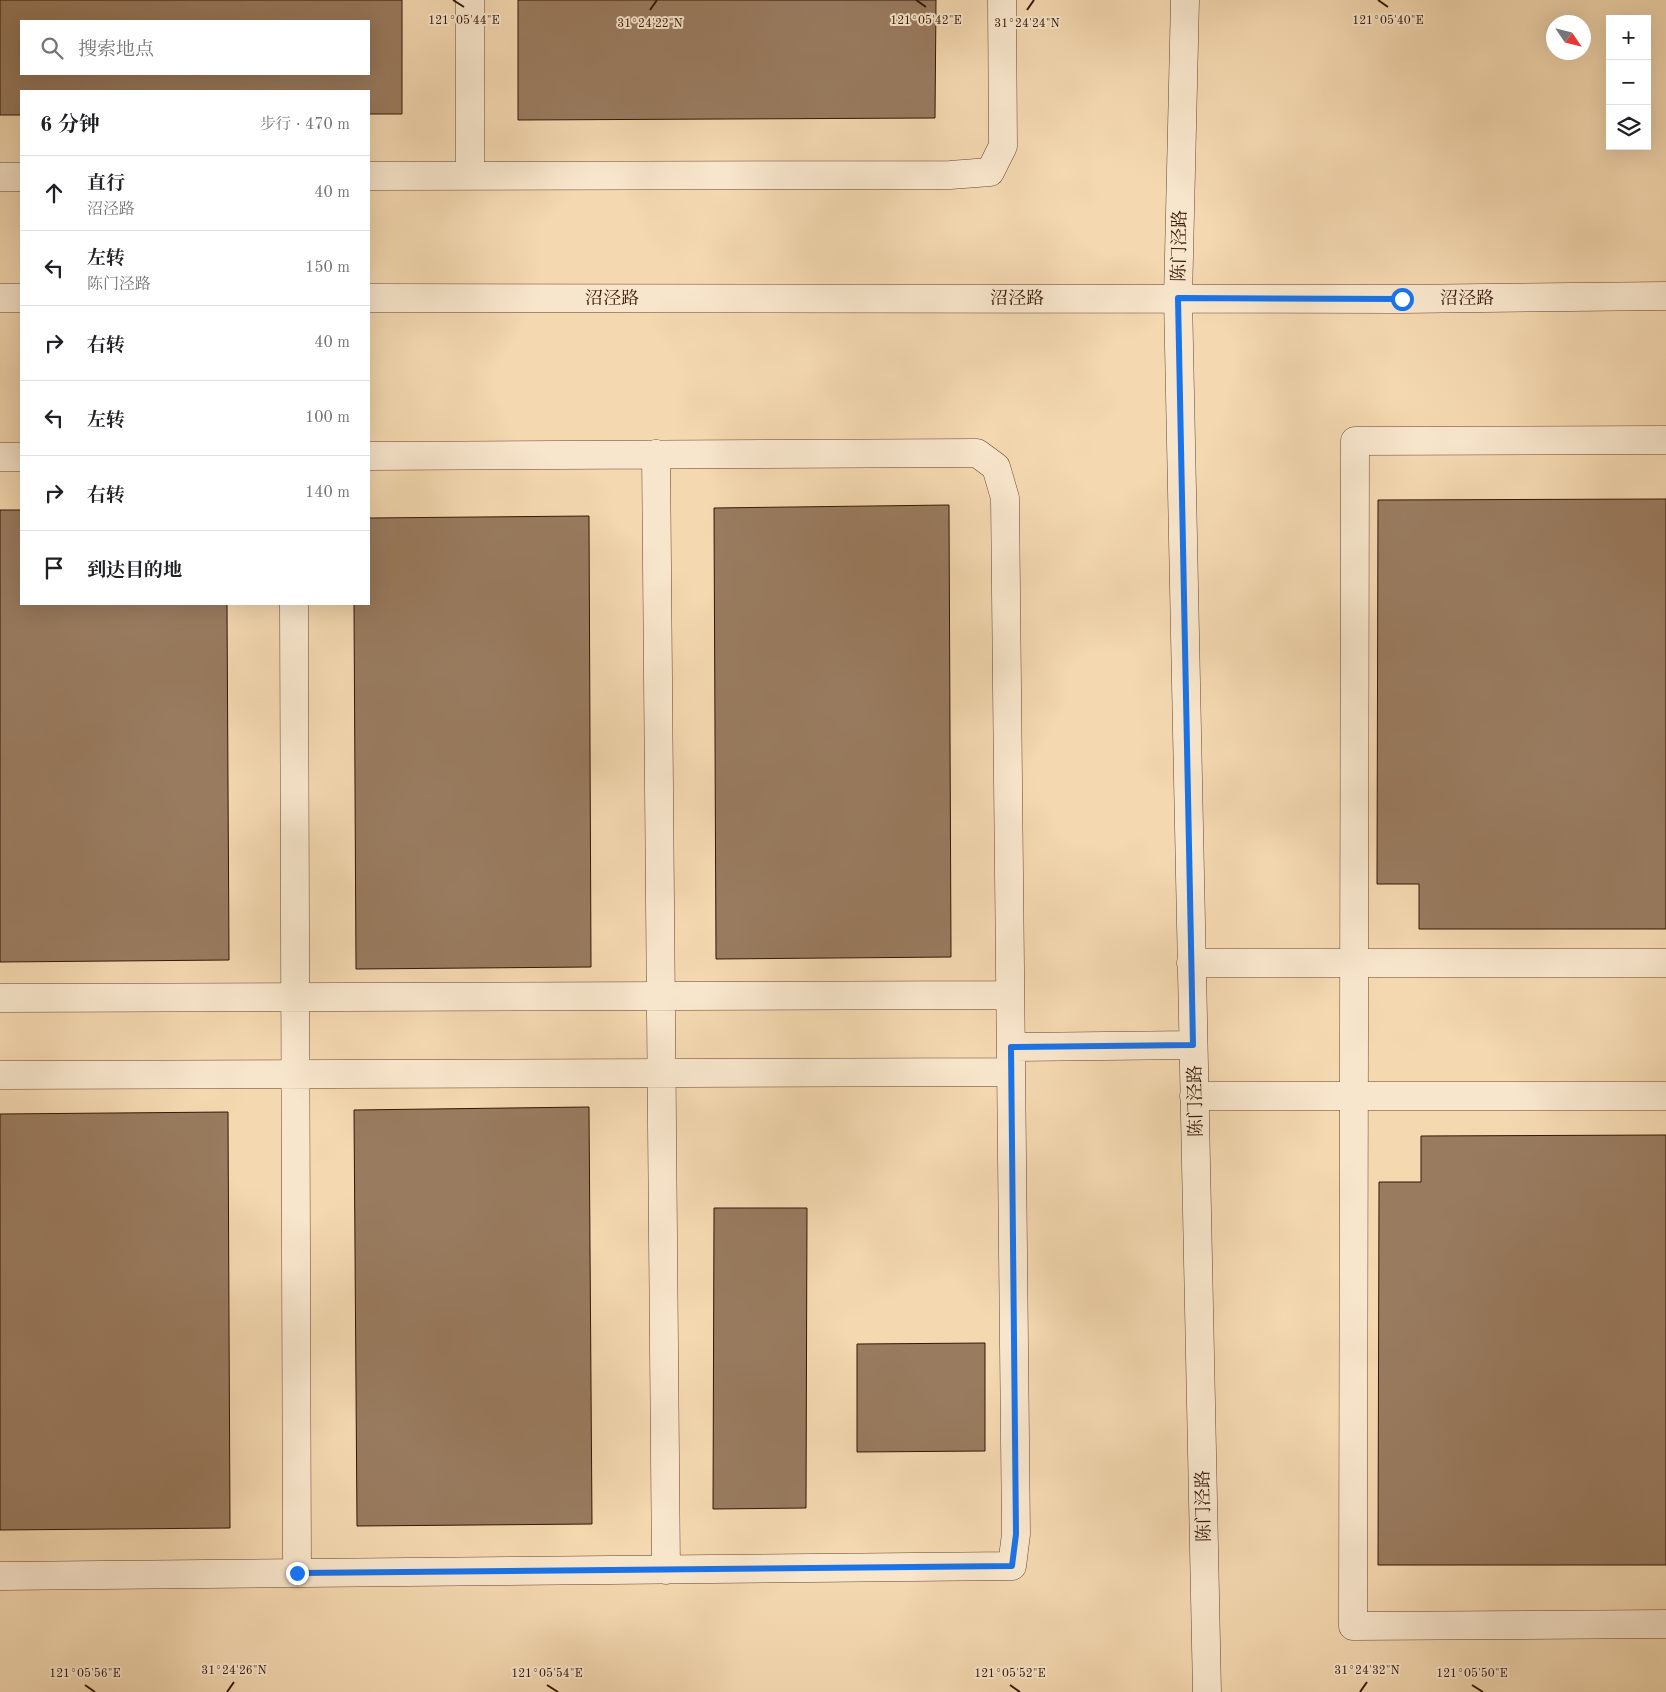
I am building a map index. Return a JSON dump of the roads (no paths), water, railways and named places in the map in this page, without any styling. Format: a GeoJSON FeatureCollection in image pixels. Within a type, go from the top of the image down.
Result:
{"type":"FeatureCollection","features":[{"type":"Feature","properties":{"kind":"street"},"geometry":{"type":"LineString","coordinates":[[470,0],[470,176]]}},
{"type":"Feature","properties":{"kind":"street"},"geometry":{"type":"LineString","coordinates":[[370,176],[950,175],[990,172],[1003,146],[1002,0]]}},
{"type":"Feature","properties":{"kind":"street","name":"陈门泾路"},"geometry":{"type":"LineString","coordinates":[[1185,0],[1178,298],[1207,1692]]}},
{"type":"Feature","properties":{"kind":"street"},"geometry":{"type":"LineString","coordinates":[[0,177],[20,177]]}},
{"type":"Feature","properties":{"kind":"street","name":"沼泾路"},"geometry":{"type":"LineString","coordinates":[[370,298],[1666,296]]}},
{"type":"Feature","properties":{"kind":"street"},"geometry":{"type":"LineString","coordinates":[[0,298],[20,298]]}},
{"type":"Feature","properties":{"kind":"street"},"geometry":{"type":"LineString","coordinates":[[1666,440],[1355,441],[1353,1626],[1666,1624]]}},
{"type":"Feature","properties":{"kind":"street"},"geometry":{"type":"LineString","coordinates":[[0,1576],[1012,1566],[1016,1534],[1005,498],[996,467],[977,453],[370,456]]}},
{"type":"Feature","properties":{"kind":"street"},"geometry":{"type":"LineString","coordinates":[[656,454],[666,1570]]}},
{"type":"Feature","properties":{"kind":"street"},"geometry":{"type":"LineString","coordinates":[[0,457],[20,457]]}},
{"type":"Feature","properties":{"kind":"street"},"geometry":{"type":"LineString","coordinates":[[294,605],[297,1573]]}},
{"type":"Feature","properties":{"kind":"street"},"geometry":{"type":"LineString","coordinates":[[1191,963],[1666,963]]}},
{"type":"Feature","properties":{"kind":"street"},"geometry":{"type":"LineString","coordinates":[[0,998],[1010,994]]}},
{"type":"Feature","properties":{"kind":"street"},"geometry":{"type":"LineString","coordinates":[[0,1075],[661,1072],[1011,1059],[1193,1045]]}},
{"type":"Feature","properties":{"kind":"street"},"geometry":{"type":"LineString","coordinates":[[1194,1096],[1666,1096]]}}]}
